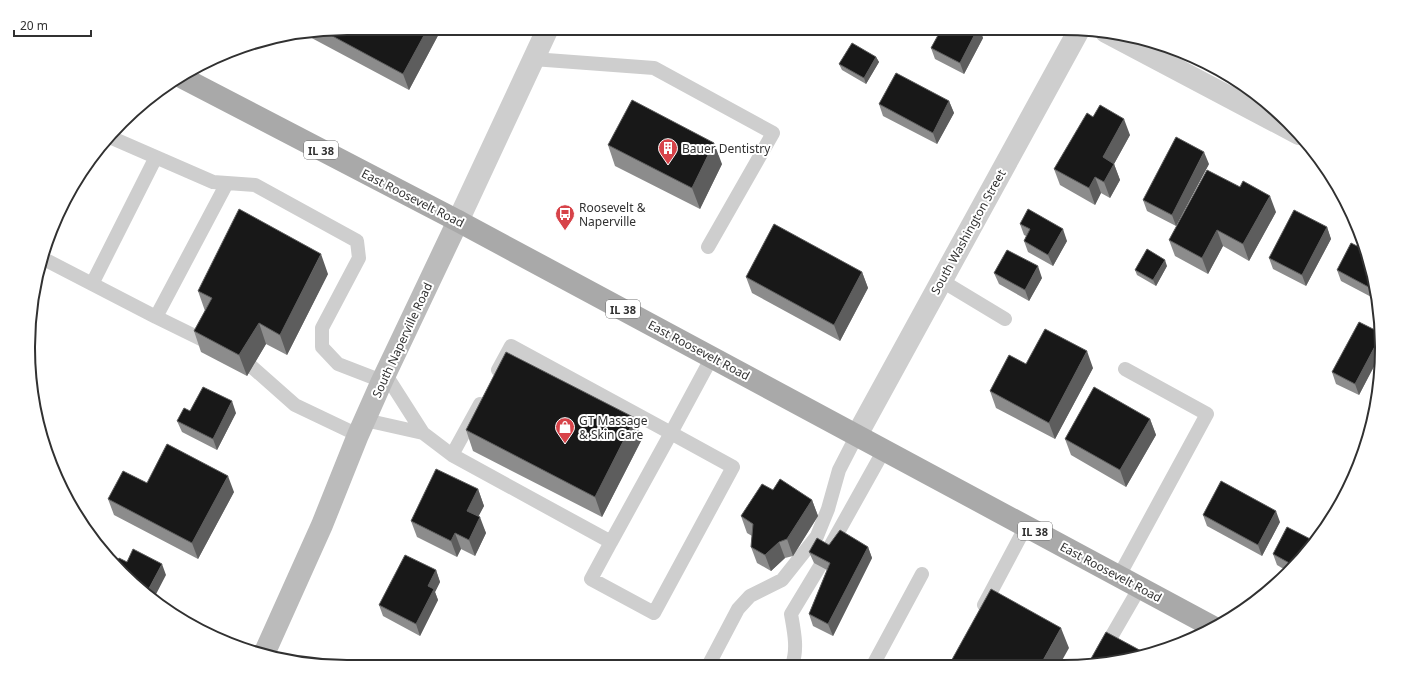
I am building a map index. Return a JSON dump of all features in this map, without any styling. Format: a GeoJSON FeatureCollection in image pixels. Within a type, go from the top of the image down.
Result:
{"type":"FeatureCollection","features":[{"type":"Feature","properties":{"kind":"main road","name":"East Roosevelt Road"},"geometry":{"type":"LineString","coordinates":[[187,80],[458,221],[1208,624]]}},
{"type":"Feature","properties":{"kind":"main road","name":"South Naperville Road"},"geometry":{"type":"LineString","coordinates":[[266,649],[322,525],[384,378],[458,221]]}},
{"type":"Feature","properties":{"kind":"street","name":"South Naperville Road"},"geometry":{"type":"LineString","coordinates":[[458,221],[545,35]]}},
{"type":"Feature","properties":{"kind":"street","name":"South Washington Street"},"geometry":{"type":"LineString","coordinates":[[857,435],[1076,36]]}},
{"type":"Feature","properties":{"kind":"street"},"geometry":{"type":"LineString","coordinates":[[1123,41],[1280,124]]}},
{"type":"Feature","properties":{"kind":"lane"},"geometry":{"type":"LineString","coordinates":[[533,59],[654,68],[773,133],[708,247]]}},
{"type":"Feature","properties":{"kind":"lane"},"geometry":{"type":"LineString","coordinates":[[115,139],[213,182],[255,185],[357,241],[359,258],[322,328],[322,347],[338,364],[384,378],[423,433],[452,455],[611,542]]}},
{"type":"Feature","properties":{"kind":"lane"},"geometry":{"type":"LineString","coordinates":[[92,284],[156,157]]}},
{"type":"Feature","properties":{"kind":"lane"},"geometry":{"type":"LineString","coordinates":[[156,317],[227,183]]}},
{"type":"Feature","properties":{"kind":"lane"},"geometry":{"type":"LineString","coordinates":[[48,261],[207,342]]}},
{"type":"Feature","properties":{"kind":"lane"},"geometry":{"type":"LineString","coordinates":[[942,280],[1005,319]]}},
{"type":"Feature","properties":{"kind":"lane"},"geometry":{"type":"LineString","coordinates":[[493,380],[512,346],[671,433],[733,467],[654,613],[591,579],[671,433],[712,357]]}},
{"type":"Feature","properties":{"kind":"lane"},"geometry":{"type":"LineString","coordinates":[[252,367],[295,405],[362,428],[423,433]]}},
{"type":"Feature","properties":{"kind":"lane"},"geometry":{"type":"LineString","coordinates":[[1119,576],[1207,414],[1125,369]]}},
{"type":"Feature","properties":{"kind":"lane"},"geometry":{"type":"LineString","coordinates":[[452,455],[485,394]]}},
{"type":"Feature","properties":{"kind":"lane"},"geometry":{"type":"LineString","coordinates":[[711,660],[738,609],[750,596],[782,580],[817,536],[828,509],[840,470],[857,435]]}},
{"type":"Feature","properties":{"kind":"lane"},"geometry":{"type":"LineString","coordinates":[[827,553],[884,450]]}},
{"type":"Feature","properties":{"kind":"lane"},"geometry":{"type":"LineString","coordinates":[[978,616],[1026,526]]}},
{"type":"Feature","properties":{"kind":"lane"},"geometry":{"type":"LineString","coordinates":[[794,660],[796,656],[791,614],[820,566]]}},
{"type":"Feature","properties":{"kind":"lane"},"geometry":{"type":"LineString","coordinates":[[876,660],[922,574]]}},
{"type":"Feature","properties":{"kind":"lane"},"geometry":{"type":"LineString","coordinates":[[1099,657],[1140,587]]}},
{"type":"Feature","properties":{"kind":"building"},"geometry":{"type":"Polygon","coordinates":[[[424,35],[403,74],[332,36],[424,35]]]}},
{"type":"Feature","properties":{"kind":"building"},"geometry":{"type":"Polygon","coordinates":[[[938,35],[974,35],[960,63],[931,48],[938,35]]]}},
{"type":"Feature","properties":{"kind":"building"},"geometry":{"type":"Polygon","coordinates":[[[852,43],[876,57],[864,78],[839,64],[852,43]]]}},
{"type":"Feature","properties":{"kind":"building"},"geometry":{"type":"Polygon","coordinates":[[[896,73],[949,101],[933,133],[879,104],[896,73]]]}},
{"type":"Feature","properties":{"kind":"building"},"geometry":{"type":"Polygon","coordinates":[[[632,100],[714,143],[692,188],[608,145],[632,100]]]}},
{"type":"Feature","properties":{"kind":"building"},"geometry":{"type":"Polygon","coordinates":[[[1100,105],[1124,119],[1103,157],[1114,164],[1104,182],[1095,177],[1089,188],[1054,169],[1087,113],[1093,117],[1100,105]]]}},
{"type":"Feature","properties":{"kind":"building"},"geometry":{"type":"Polygon","coordinates":[[[1176,137],[1204,152],[1172,215],[1143,200],[1176,137]]]}},
{"type":"Feature","properties":{"kind":"building"},"geometry":{"type":"Polygon","coordinates":[[[1207,170],[1240,187],[1243,181],[1270,196],[1243,244],[1217,230],[1202,258],[1169,240],[1207,170]]]}},
{"type":"Feature","properties":{"kind":"building"},"geometry":{"type":"Polygon","coordinates":[[[239,209],[321,254],[280,335],[259,323],[239,355],[194,331],[212,298],[198,291],[239,209]]]}},
{"type":"Feature","properties":{"kind":"building"},"geometry":{"type":"Polygon","coordinates":[[[1028,209],[1063,229],[1048,255],[1024,241],[1030,229],[1020,224],[1028,209]]]}},
{"type":"Feature","properties":{"kind":"building"},"geometry":{"type":"Polygon","coordinates":[[[1294,210],[1327,227],[1302,275],[1269,258],[1294,210]]]}},
{"type":"Feature","properties":{"kind":"building"},"geometry":{"type":"Polygon","coordinates":[[[774,224],[862,272],[834,325],[746,277],[774,224]]]}},
{"type":"Feature","properties":{"kind":"building"},"geometry":{"type":"Polygon","coordinates":[[[1351,243],[1358,246],[1369,287],[1337,270],[1351,243]]]}},
{"type":"Feature","properties":{"kind":"building"},"geometry":{"type":"Polygon","coordinates":[[[1147,249],[1165,260],[1153,280],[1135,270],[1147,249]]]}},
{"type":"Feature","properties":{"kind":"building"},"geometry":{"type":"Polygon","coordinates":[[[1007,250],[1038,266],[1025,290],[994,273],[1007,250]]]}},
{"type":"Feature","properties":{"kind":"building"},"geometry":{"type":"Polygon","coordinates":[[[1359,322],[1374,330],[1375,346],[1355,384],[1332,372],[1359,322]]]}},
{"type":"Feature","properties":{"kind":"building"},"geometry":{"type":"Polygon","coordinates":[[[1045,329],[1087,351],[1049,423],[990,391],[1009,355],[1026,364],[1045,329]]]}},
{"type":"Feature","properties":{"kind":"building"},"geometry":{"type":"Polygon","coordinates":[[[506,352],[635,418],[595,497],[466,430],[506,352]]]}},
{"type":"Feature","properties":{"kind":"building"},"geometry":{"type":"Polygon","coordinates":[[[203,387],[232,401],[213,439],[177,421],[184,408],[190,411],[203,387]]]}},
{"type":"Feature","properties":{"kind":"building"},"geometry":{"type":"Polygon","coordinates":[[[1094,387],[1150,419],[1120,470],[1065,439],[1094,387]]]}},
{"type":"Feature","properties":{"kind":"building"},"geometry":{"type":"Polygon","coordinates":[[[167,444],[228,476],[192,543],[108,499],[123,471],[147,483],[167,444]]]}},
{"type":"Feature","properties":{"kind":"building"},"geometry":{"type":"Polygon","coordinates":[[[436,469],[478,489],[467,511],[480,517],[469,540],[455,533],[451,541],[411,521],[436,469]]]}},
{"type":"Feature","properties":{"kind":"building"},"geometry":{"type":"Polygon","coordinates":[[[780,479],[812,500],[787,539],[779,542],[765,555],[751,547],[753,524],[741,516],[762,484],[773,490],[780,479]]]}},
{"type":"Feature","properties":{"kind":"building"},"geometry":{"type":"Polygon","coordinates":[[[1221,481],[1276,511],[1258,545],[1203,515],[1221,481]]]}},
{"type":"Feature","properties":{"kind":"building"},"geometry":{"type":"Polygon","coordinates":[[[1287,527],[1309,539],[1288,563],[1273,554],[1287,527]]]}},
{"type":"Feature","properties":{"kind":"building"},"geometry":{"type":"Polygon","coordinates":[[[840,530],[868,547],[828,624],[809,614],[830,563],[809,552],[817,538],[829,545],[840,530]]]}},
{"type":"Feature","properties":{"kind":"building"},"geometry":{"type":"Polygon","coordinates":[[[133,549],[162,564],[149,588],[118,559],[119,558],[127,562],[133,549]]]}},
{"type":"Feature","properties":{"kind":"building"},"geometry":{"type":"Polygon","coordinates":[[[405,555],[436,570],[428,586],[434,589],[416,624],[379,605],[405,555]]]}},
{"type":"Feature","properties":{"kind":"building"},"geometry":{"type":"Polygon","coordinates":[[[991,589],[1061,628],[1043,660],[952,660],[991,589]]]}},
{"type":"Feature","properties":{"kind":"building"},"geometry":{"type":"Polygon","coordinates":[[[1106,632],[1139,650],[1123,654],[1091,658],[1106,632]]]}},
{"type":"Feature","properties":{"kind":"place","name":"Bauer Dentistry"},"geometry":{"type":"Point","coordinates":[668,165]}},
{"type":"Feature","properties":{"kind":"place","name":"Roosevelt & Naperville"},"geometry":{"type":"Point","coordinates":[565,231]}},
{"type":"Feature","properties":{"kind":"place","name":"GT Massage & Skin Care"},"geometry":{"type":"Point","coordinates":[565,444]}}]}
